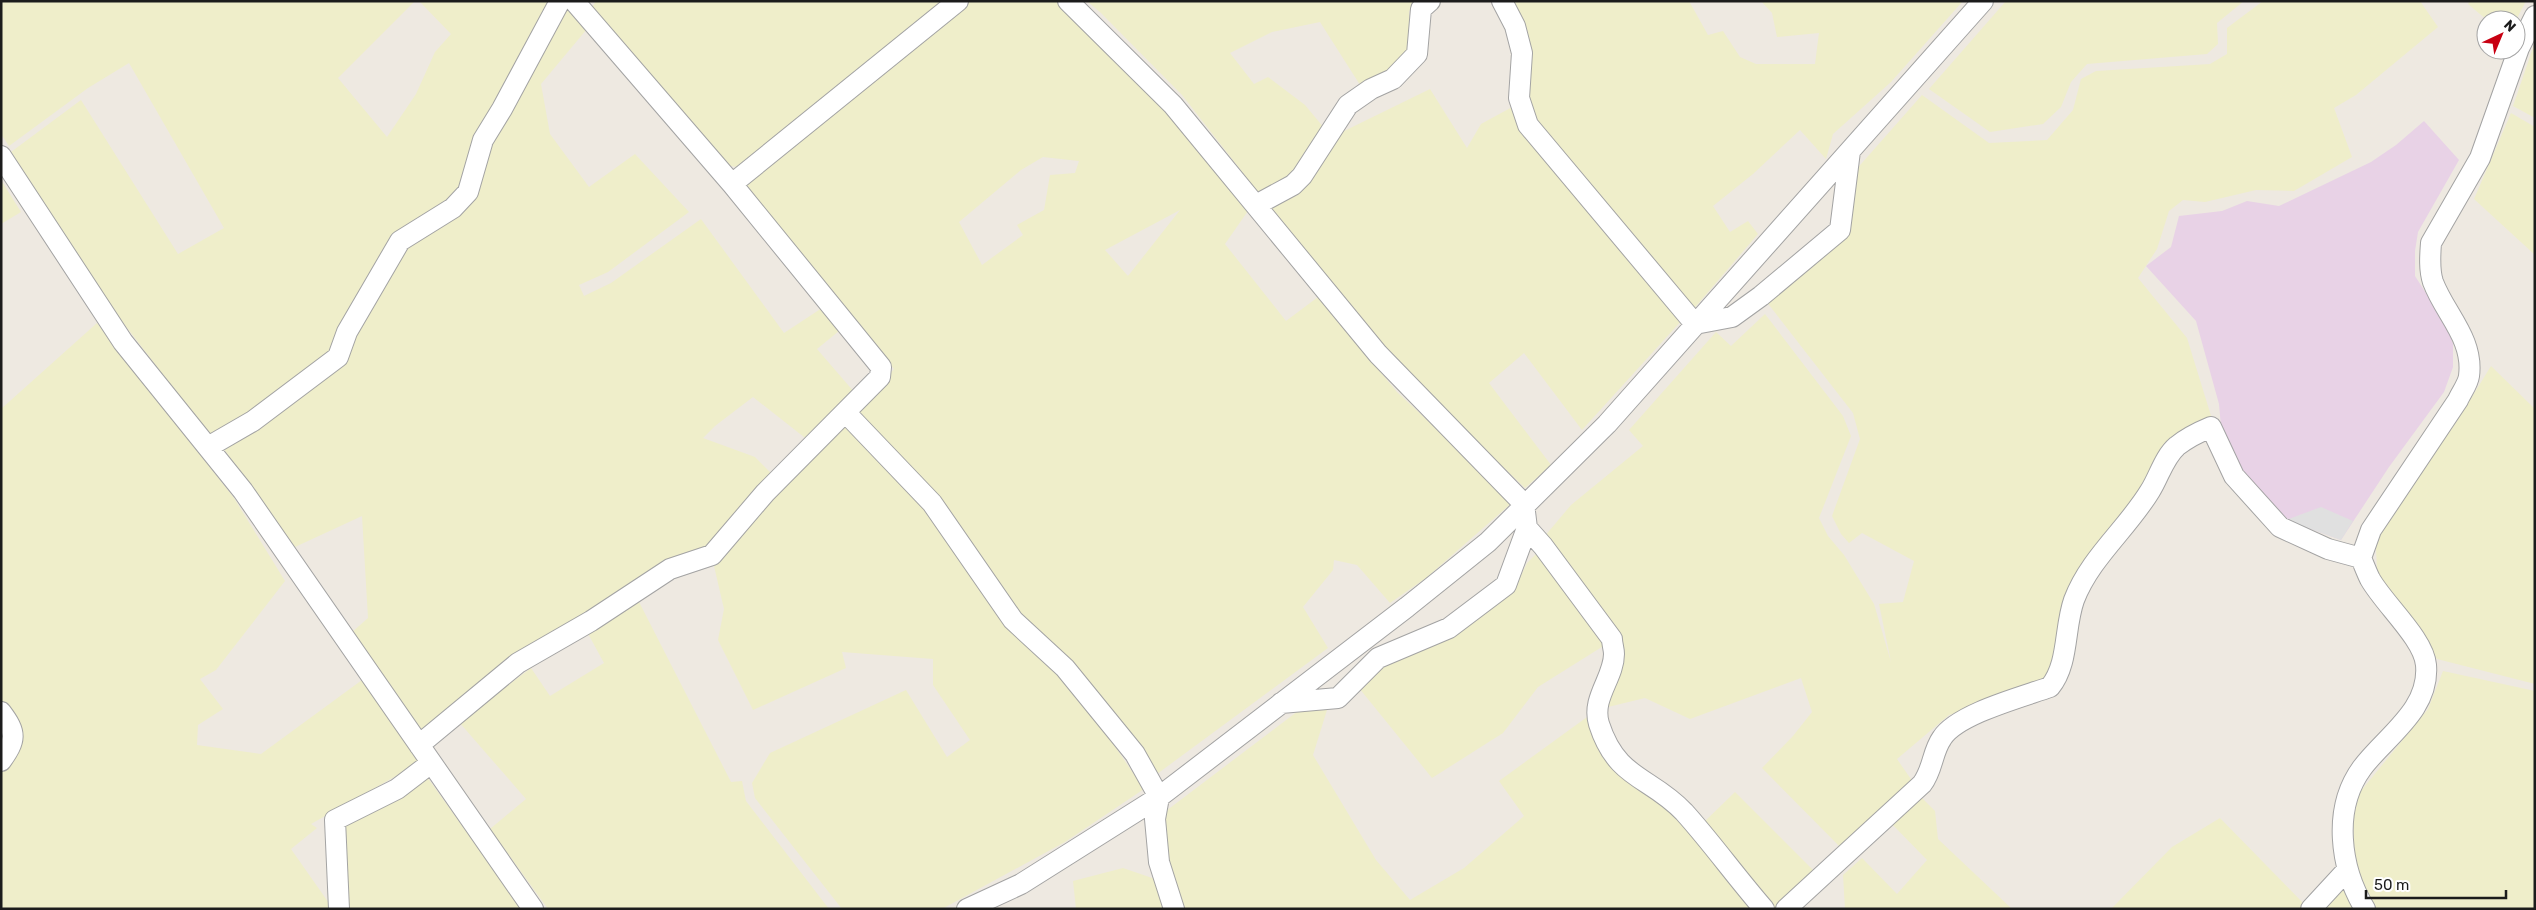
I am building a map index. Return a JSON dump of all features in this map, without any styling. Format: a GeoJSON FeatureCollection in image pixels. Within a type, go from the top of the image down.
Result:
{"type":"FeatureCollection","features":[{"type":"Feature","properties":{"kind":"street"},"geometry":{"type":"LineString","coordinates":[[208,447],[253,421],[338,358],[347,332],[400,240],[453,208],[468,192],[483,140],[502,109],[560,1]]}},
{"type":"Feature","properties":{"kind":"street"},"geometry":{"type":"LineString","coordinates":[[419,745],[518,663],[591,620],[670,569],[712,556],[765,493],[880,377],[881,367],[732,184],[574,1]]}},
{"type":"Feature","properties":{"kind":"street"},"geometry":{"type":"LineString","coordinates":[[732,184],[958,1]]}},
{"type":"Feature","properties":{"kind":"street"},"geometry":{"type":"LineString","coordinates":[[1068,1],[1173,105],[1378,354],[1524,504],[1527,528],[1506,585],[1449,628],[1378,658],[1338,698],[1281,702]]}},
{"type":"Feature","properties":{"kind":"street"},"geometry":{"type":"LineString","coordinates":[[1256,205],[1293,185],[1302,176],[1348,105],[1371,89],[1394,79],[1417,54],[1421,10],[1430,1]]}},
{"type":"Feature","properties":{"kind":"street"},"geometry":{"type":"LineString","coordinates":[[1502,1],[1515,26],[1522,53],[1519,98],[1528,125],[1694,324]]}},
{"type":"Feature","properties":{"kind":"street"},"geometry":{"type":"LineString","coordinates":[[968,909],[1021,884],[1159,797],[1407,607],[1480,548],[1607,424],[1983,1]]}},
{"type":"Feature","properties":{"kind":"street"},"geometry":{"type":"LineString","coordinates":[[2365,909],[2347,870],[2342,850],[2342,831],[2351,787],[2362,769],[2415,708],[2427,680],[2426,662],[2421,647],[2371,580],[2361,558],[2371,530],[2458,400],[2469,378],[2470,360],[2462,335],[2433,282],[2430,258],[2432,243],[2480,158],[2519,48],[2534,12]]}},
{"type":"Feature","properties":{"kind":"street"},"geometry":{"type":"LineString","coordinates":[[1694,324],[1732,317],[1761,296],[1840,230],[1850,151]]}},
{"type":"Feature","properties":{"kind":"street"},"geometry":{"type":"LineString","coordinates":[[1,156],[123,342],[243,491],[533,909]]}},
{"type":"Feature","properties":{"kind":"street"},"geometry":{"type":"LineString","coordinates":[[846,413],[932,503],[1013,620],[1065,668],[1135,754],[1159,797],[1155,819],[1159,862],[1174,909]]}},
{"type":"Feature","properties":{"kind":"street"},"geometry":{"type":"LineString","coordinates":[[1786,909],[1922,784],[1928,777],[1942,738],[1962,719],[2050,687],[2058,677],[2074,602],[2083,580],[2150,492],[2170,454],[2177,446],[2211,428],[2234,476],[2280,527],[2328,550],[2361,558]]}},
{"type":"Feature","properties":{"kind":"street"},"geometry":{"type":"LineString","coordinates":[[1527,528],[1543,546],[1612,639],[1614,655],[1598,701],[1598,712],[1599,723],[1616,760],[1628,772],[1666,796],[1682,811],[1764,909]]}},
{"type":"Feature","properties":{"kind":"street"},"geometry":{"type":"LineString","coordinates":[[1,712],[13,728],[12,745],[1,761]]}},
{"type":"Feature","properties":{"kind":"street"},"geometry":{"type":"LineString","coordinates":[[339,909],[335,820],[397,789],[431,762]]}},
{"type":"Feature","properties":{"kind":"street"},"geometry":{"type":"LineString","coordinates":[[2311,909],[2347,870]]}},
{"type":"Feature","properties":{"kind":"shaded area"},"geometry":{"type":"Polygon","coordinates":[[[2424,121],[2459,160],[2418,232],[2415,251],[2415,276],[2447,326],[2453,344],[2453,367],[2444,392],[2389,467],[2341,540],[2286,520],[2245,474],[2222,438],[2219,404],[2196,321],[2146,266],[2171,247],[2179,216],[2222,211],[2247,201],[2279,206],[2371,162],[2396,145],[2424,121]]]}},
{"type":"Feature","properties":{"kind":"shaded area"},"geometry":{"type":"Polygon","coordinates":[[[2321,507],[2353,521],[2341,540],[2286,520],[2321,507]]]}},
{"type":"Feature","properties":{"kind":"green space"},"geometry":{"type":"Polygon","coordinates":[[[1,1],[415,1],[338,78],[387,137],[416,94],[435,52],[451,34],[419,1],[553,1],[457,193],[391,240],[335,351],[213,440],[108,303],[11,152],[81,100],[178,254],[224,228],[129,63],[88,88],[9,146],[1,134],[1,1]]]}},
{"type":"Feature","properties":{"kind":"green space"},"geometry":{"type":"Polygon","coordinates":[[[564,1],[587,29],[541,84],[550,134],[589,187],[635,154],[689,212],[608,272],[579,285],[584,296],[611,283],[701,219],[784,333],[822,308],[839,331],[817,349],[855,393],[809,441],[753,397],[715,426],[703,438],[755,457],[773,475],[711,550],[420,732],[351,633],[368,618],[362,516],[295,547],[223,448],[353,333],[404,245],[457,212],[487,143],[564,1]]]}},
{"type":"Feature","properties":{"kind":"green space"},"geometry":{"type":"Polygon","coordinates":[[[596,1],[947,1],[738,167],[724,165],[591,9],[596,1]]]}},
{"type":"Feature","properties":{"kind":"green space"},"geometry":{"type":"Polygon","coordinates":[[[969,1],[1060,1],[1169,110],[1250,208],[1225,244],[1286,321],[1318,297],[1397,392],[1514,501],[1426,578],[1390,603],[1357,565],[1334,560],[1333,570],[1303,607],[1328,648],[1157,774],[1018,618],[856,411],[894,369],[742,184],[969,1]],[[1043,157],[1021,170],[959,222],[982,265],[1023,235],[1017,225],[1044,210],[1050,175],[1075,173],[1079,161],[1043,157]],[[1180,210],[1105,250],[1128,276],[1180,210]]]}},
{"type":"Feature","properties":{"kind":"green space"},"geometry":{"type":"Polygon","coordinates":[[[1087,1],[1424,1],[1409,11],[1411,52],[1390,76],[1362,88],[1320,22],[1272,32],[1230,53],[1254,84],[1268,77],[1305,105],[1325,129],[1299,173],[1261,196],[1182,95],[1087,1]]]}},
{"type":"Feature","properties":{"kind":"green space"},"geometry":{"type":"Polygon","coordinates":[[[1514,1],[1689,1],[1708,35],[1723,31],[1740,57],[1756,64],[1815,64],[1819,33],[1777,37],[1772,13],[1761,1],[1963,1],[1891,82],[1833,134],[1826,159],[1800,130],[1753,174],[1713,206],[1730,232],[1748,221],[1758,234],[1691,312],[1545,136],[1528,99],[1528,32],[1514,1]]]}},
{"type":"Feature","properties":{"kind":"green space"},"geometry":{"type":"Polygon","coordinates":[[[2006,1],[2244,1],[2217,23],[2218,44],[2207,54],[2087,64],[2071,82],[2061,107],[2043,124],[1990,132],[1929,89],[2006,1]]]}},
{"type":"Feature","properties":{"kind":"green space"},"geometry":{"type":"Polygon","coordinates":[[[2263,1],[2420,1],[2438,27],[2356,95],[2334,108],[2352,157],[2294,191],[2256,190],[2205,202],[2183,200],[2169,211],[2157,249],[2138,278],[2187,338],[2212,419],[2147,487],[2076,579],[2052,674],[2044,685],[1949,715],[1897,759],[1915,785],[1844,851],[1762,768],[1793,736],[1812,712],[1801,678],[1690,719],[1645,698],[1608,707],[1622,649],[1544,537],[1571,505],[1643,446],[1629,430],[1716,332],[1731,346],[1765,314],[1843,416],[1851,436],[1819,518],[1828,536],[1844,555],[1874,604],[1891,662],[1879,604],[1903,602],[1914,561],[1862,533],[1849,543],[1841,534],[1832,516],[1860,439],[1853,413],[1766,301],[1846,231],[1854,172],[1922,95],[1989,143],[2047,140],[2073,110],[2081,79],[2096,71],[2210,64],[2227,54],[2227,28],[2263,1]]]}},
{"type":"Feature","properties":{"kind":"green space"},"geometry":{"type":"Polygon","coordinates":[[[2470,1],[2526,1],[2521,10],[2476,11],[2468,4],[2470,1]]]}},
{"type":"Feature","properties":{"kind":"green space"},"geometry":{"type":"Polygon","coordinates":[[[2535,42],[2535,118],[2513,106],[2535,42]]]}},
{"type":"Feature","properties":{"kind":"green space"},"geometry":{"type":"Polygon","coordinates":[[[1430,89],[1467,148],[1481,124],[1514,106],[1683,319],[1582,430],[1524,353],[1489,383],[1551,465],[1525,488],[1410,378],[1268,206],[1336,135],[1430,89]]]}},
{"type":"Feature","properties":{"kind":"green space"},"geometry":{"type":"Polygon","coordinates":[[[2511,113],[2535,127],[2535,255],[2474,199],[2511,113]]]}},
{"type":"Feature","properties":{"kind":"green space"},"geometry":{"type":"Polygon","coordinates":[[[1,180],[21,212],[1,224],[1,180]]]}},
{"type":"Feature","properties":{"kind":"green space"},"geometry":{"type":"Polygon","coordinates":[[[97,323],[234,498],[285,581],[216,670],[200,679],[223,709],[198,725],[197,745],[261,754],[362,680],[419,763],[311,824],[317,828],[291,849],[331,906],[330,909],[1,909],[1,770],[23,737],[1,706],[1,409],[97,323]]]}},
{"type":"Feature","properties":{"kind":"green space"},"geometry":{"type":"Polygon","coordinates":[[[2491,366],[2535,409],[2535,684],[2437,659],[2386,588],[2377,570],[2376,548],[2380,530],[2457,421],[2491,366]]]}},
{"type":"Feature","properties":{"kind":"green space"},"geometry":{"type":"Polygon","coordinates":[[[848,423],[916,498],[1058,672],[1114,745],[1144,789],[1065,842],[942,909],[842,909],[755,798],[752,783],[770,753],[906,690],[947,757],[970,740],[933,685],[933,659],[842,652],[846,668],[753,710],[718,640],[724,609],[714,566],[786,483],[848,423]]]}},
{"type":"Feature","properties":{"kind":"green space"},"geometry":{"type":"Polygon","coordinates":[[[1537,553],[1605,645],[1538,687],[1503,733],[1432,778],[1359,688],[1385,664],[1454,637],[1515,588],[1527,563],[1537,553]]]}},
{"type":"Feature","properties":{"kind":"green space"},"geometry":{"type":"Polygon","coordinates":[[[637,598],[731,782],[742,781],[746,801],[829,909],[548,909],[490,829],[526,799],[459,722],[531,668],[550,696],[604,663],[586,630],[637,598]]]}},
{"type":"Feature","properties":{"kind":"green space"},"geometry":{"type":"Polygon","coordinates":[[[2443,671],[2535,691],[2535,909],[2376,909],[2355,865],[2353,818],[2360,792],[2428,709],[2443,671]]]}},
{"type":"Feature","properties":{"kind":"green space"},"geometry":{"type":"Polygon","coordinates":[[[1327,710],[1313,755],[1376,860],[1410,900],[1464,868],[1524,816],[1499,781],[1594,712],[1603,753],[1675,812],[1751,909],[1181,909],[1169,866],[1162,814],[1298,711],[1327,710]]]}},
{"type":"Feature","properties":{"kind":"green space"},"geometry":{"type":"Polygon","coordinates":[[[427,777],[522,909],[343,909],[343,821],[427,777]]]}},
{"type":"Feature","properties":{"kind":"green space"},"geometry":{"type":"Polygon","coordinates":[[[1735,792],[1816,873],[1779,909],[1773,909],[1702,824],[1735,792]]]}},
{"type":"Feature","properties":{"kind":"green space"},"geometry":{"type":"Polygon","coordinates":[[[1918,794],[1935,811],[1938,839],[2012,909],[1845,909],[1843,875],[1862,858],[1897,894],[1927,860],[1890,822],[1918,794]]]}},
{"type":"Feature","properties":{"kind":"green space"},"geometry":{"type":"Polygon","coordinates":[[[2220,818],[2307,907],[2305,909],[2111,909],[2172,847],[2220,818]]]}},
{"type":"Feature","properties":{"kind":"green space"},"geometry":{"type":"Polygon","coordinates":[[[1123,868],[1158,880],[1167,909],[1076,909],[1073,881],[1123,868]]]}},
{"type":"Feature","properties":{"kind":"green space"},"geometry":{"type":"Polygon","coordinates":[[[2341,884],[2355,909],[2317,909],[2341,884]]]}}]}
